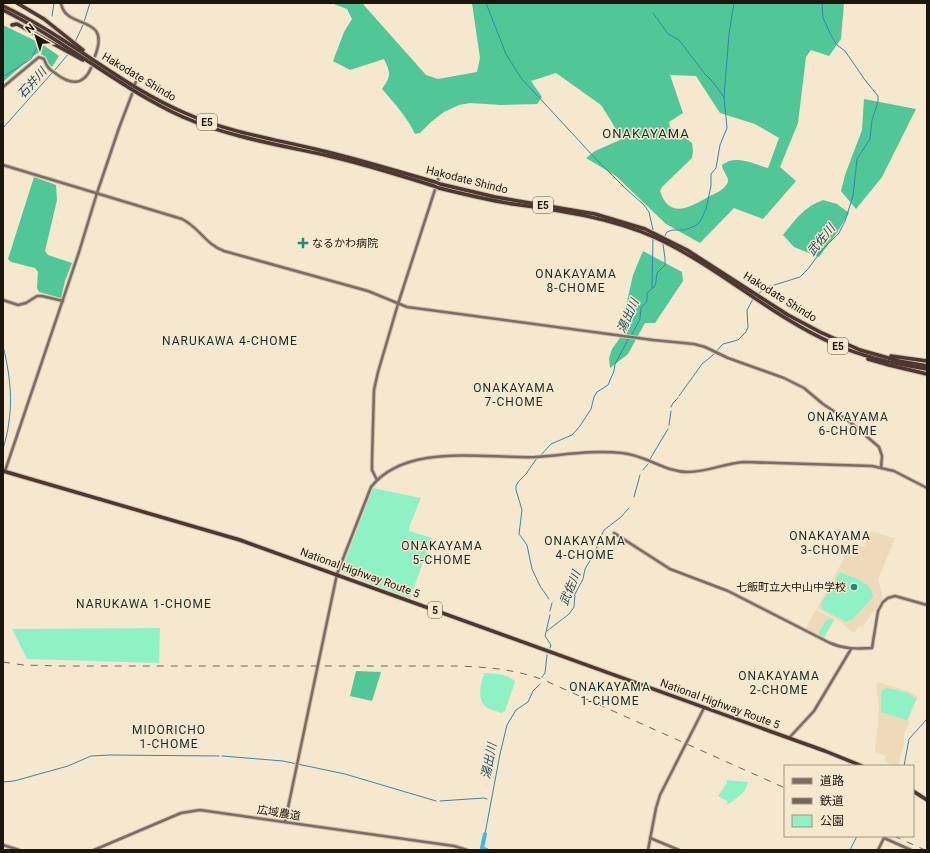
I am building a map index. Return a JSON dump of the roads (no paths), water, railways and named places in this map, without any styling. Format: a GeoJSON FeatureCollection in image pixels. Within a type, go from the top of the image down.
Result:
{"type":"FeatureCollection","features":[{"type":"Feature","properties":{"kind":"highway"},"geometry":{"type":"LineString","coordinates":[[17,3],[44,19],[104,66]]}},
{"type":"Feature","properties":{"kind":"highway","name":"Hakodate Shindo"},"geometry":{"type":"LineString","coordinates":[[3,6],[43,27],[154,98],[204,121],[226,128],[354,159],[494,201],[581,214],[608,220],[644,231],[678,247],[752,294],[807,326],[860,350],[899,361],[927,366]]}},
{"type":"Feature","properties":{"kind":"highway","name":"Hakodate Shindo"},"geometry":{"type":"LineString","coordinates":[[3,10],[41,30],[115,79],[158,105],[193,121],[212,128],[434,184]]}},
{"type":"Feature","properties":{"kind":"highway"},"geometry":{"type":"LineString","coordinates":[[12,25],[17,24],[42,36],[115,79]]}},
{"type":"Feature","properties":{"kind":"highway","name":"Hakodate Shindo"},"geometry":{"type":"LineString","coordinates":[[759,298],[796,324],[834,344],[872,358],[927,369]]}},
{"type":"Feature","properties":{"kind":"highway"},"geometry":{"type":"LineString","coordinates":[[834,344],[863,357],[889,366],[927,374]]}},
{"type":"Feature","properties":{"kind":"highway"},"geometry":{"type":"LineString","coordinates":[[860,350],[927,362]]}},
{"type":"Feature","properties":{"kind":"highway","name":"National Highway Route 5"},"geometry":{"type":"LineString","coordinates":[[4,472],[240,540],[338,574],[859,765]]}},
{"type":"Feature","properties":{"kind":"highway"},"geometry":{"type":"LineString","coordinates":[[914,792],[927,800]]}},
{"type":"Feature","properties":{"kind":"street"},"geometry":{"type":"LineString","coordinates":[[61,3],[63,10],[68,16],[91,26],[96,31],[99,42],[95,56]]}},
{"type":"Feature","properties":{"kind":"street"},"geometry":{"type":"LineString","coordinates":[[3,87],[39,57],[44,59],[52,71],[68,82],[76,82],[84,79],[91,68]]}},
{"type":"Feature","properties":{"kind":"street"},"geometry":{"type":"LineString","coordinates":[[135,84],[137,79]]}},
{"type":"Feature","properties":{"kind":"street"},"geometry":{"type":"LineString","coordinates":[[4,472],[88,226],[97,193],[132,94]]}},
{"type":"Feature","properties":{"kind":"street"},"geometry":{"type":"LineString","coordinates":[[3,165],[182,219],[195,227],[213,247],[224,252],[362,289],[398,304],[415,308],[627,337],[694,344],[784,378],[804,388],[823,404],[850,422],[879,447],[882,456],[881,468]]}},
{"type":"Feature","properties":{"kind":"street"},"geometry":{"type":"LineString","coordinates":[[377,480],[372,470],[375,383],[398,304],[441,171]]}},
{"type":"Feature","properties":{"kind":"street"},"geometry":{"type":"LineString","coordinates":[[3,300],[18,305],[26,303],[37,296],[63,301]]}},
{"type":"Feature","properties":{"kind":"street"},"geometry":{"type":"LineString","coordinates":[[285,822],[338,574],[371,487],[392,468],[430,458],[470,456],[536,457],[592,452],[623,453],[638,456],[664,468],[688,472],[704,471],[744,462],[881,468],[904,475],[927,488]]}},
{"type":"Feature","properties":{"kind":"street"},"geometry":{"type":"LineString","coordinates":[[614,533],[670,569],[731,592],[830,643],[851,649],[872,648],[878,611],[883,602],[888,598],[895,596],[927,606]]}},
{"type":"Feature","properties":{"kind":"street"},"geometry":{"type":"LineString","coordinates":[[789,738],[814,711],[851,649]]}},
{"type":"Feature","properties":{"kind":"street"},"geometry":{"type":"LineString","coordinates":[[648,850],[660,795],[704,708]]}},
{"type":"Feature","properties":{"kind":"street","name":"広域農道"},"geometry":{"type":"LineString","coordinates":[[94,850],[191,810],[211,811],[454,846],[467,850]]}},
{"type":"Feature","properties":{"kind":"street"},"geometry":{"type":"LineString","coordinates":[[878,850],[884,837],[911,850]]}},
{"type":"Feature","properties":{"kind":"street"},"geometry":{"type":"LineString","coordinates":[[650,838],[679,850]]}},
{"type":"Feature","properties":{"kind":"street"},"geometry":{"type":"LineString","coordinates":[[3,845],[19,850]]}},
{"type":"Feature","properties":{"kind":"waterway"},"geometry":{"type":"LineString","coordinates":[[52,16],[54,3]]}},
{"type":"Feature","properties":{"kind":"waterway","name":"石井川"},"geometry":{"type":"LineString","coordinates":[[84,22],[90,3]]}},
{"type":"Feature","properties":{"kind":"waterway","name":"湯出川"},"geometry":{"type":"LineString","coordinates":[[486,3],[506,54],[521,78],[594,157],[644,205],[649,212],[653,230]]}},
{"type":"Feature","properties":{"kind":"waterway"},"geometry":{"type":"LineString","coordinates":[[664,237],[667,232],[672,230],[684,230],[695,226],[700,222],[706,209],[711,186],[711,174],[716,168],[720,145],[727,128],[724,97],[729,34],[734,3]]}},
{"type":"Feature","properties":{"kind":"waterway","name":"武佐川"},"geometry":{"type":"LineString","coordinates":[[758,294],[768,287],[800,277],[822,250],[839,233],[845,221],[853,196],[857,159],[870,139],[872,120],[878,102],[878,96],[845,51],[837,45],[832,37],[823,18],[822,3]]}},
{"type":"Feature","properties":{"kind":"waterway"},"geometry":{"type":"LineString","coordinates":[[653,13],[668,34],[679,40],[724,97]]}},
{"type":"Feature","properties":{"kind":"waterway","name":"石井川"},"geometry":{"type":"LineString","coordinates":[[75,42],[83,25]]}},
{"type":"Feature","properties":{"kind":"waterway"},"geometry":{"type":"LineString","coordinates":[[3,77],[31,59],[39,44]]}},
{"type":"Feature","properties":{"kind":"waterway","name":"石井川"},"geometry":{"type":"LineString","coordinates":[[54,71],[69,53]]}},
{"type":"Feature","properties":{"kind":"waterway","name":"石井川"},"geometry":{"type":"LineString","coordinates":[[3,128],[52,73]]}},
{"type":"Feature","properties":{"kind":"waterway","name":"湯出川"},"geometry":{"type":"LineString","coordinates":[[652,288],[653,238]]}},
{"type":"Feature","properties":{"kind":"waterway","name":"湯出川"},"geometry":{"type":"LineString","coordinates":[[631,336],[640,319],[641,308],[647,301],[647,293],[656,283],[657,273],[665,265],[663,244]]}},
{"type":"Feature","properties":{"kind":"waterway","name":"武佐川"},"geometry":{"type":"LineString","coordinates":[[679,396],[702,364],[723,344],[738,340],[746,332],[748,327],[747,310],[753,299]]}},
{"type":"Feature","properties":{"kind":"waterway","name":"湯出川"},"geometry":{"type":"LineString","coordinates":[[540,456],[551,444],[572,435],[580,426],[591,409],[597,392],[608,385],[614,371],[615,364],[629,338]]}},
{"type":"Feature","properties":{"kind":"waterway","name":"石井川"},"geometry":{"type":"LineString","coordinates":[[3,346],[10,385],[9,423],[3,449]]}},
{"type":"Feature","properties":{"kind":"waterway","name":"武佐川"},"geometry":{"type":"LineString","coordinates":[[671,407],[678,398]]}},
{"type":"Feature","properties":{"kind":"waterway","name":"武佐川"},"geometry":{"type":"LineString","coordinates":[[669,425],[671,411]]}},
{"type":"Feature","properties":{"kind":"waterway","name":"武佐川"},"geometry":{"type":"LineString","coordinates":[[650,459],[668,429]]}},
{"type":"Feature","properties":{"kind":"waterway","name":"湯出川"},"geometry":{"type":"LineString","coordinates":[[537,458],[516,486],[522,510],[519,534],[527,545],[532,569],[540,586],[549,599]]}},
{"type":"Feature","properties":{"kind":"waterway","name":"武佐川"},"geometry":{"type":"LineString","coordinates":[[643,470],[648,464]]}},
{"type":"Feature","properties":{"kind":"waterway","name":"武佐川"},"geometry":{"type":"LineString","coordinates":[[634,497],[640,475]]}},
{"type":"Feature","properties":{"kind":"waterway","name":"武佐川"},"geometry":{"type":"LineString","coordinates":[[547,631],[572,610],[574,607],[575,594],[583,579],[585,569],[595,552],[604,530],[621,517],[629,508]]}},
{"type":"Feature","properties":{"kind":"waterway","name":"湯出川"},"geometry":{"type":"LineString","coordinates":[[550,611],[552,603]]}},
{"type":"Feature","properties":{"kind":"waterway","name":"湯出川"},"geometry":{"type":"LineString","coordinates":[[550,615],[545,636],[551,645],[550,648]]}},
{"type":"Feature","properties":{"kind":"waterway","name":"湯出川"},"geometry":{"type":"LineString","coordinates":[[542,677],[545,673],[547,655]]}},
{"type":"Feature","properties":{"kind":"waterway","name":"湯出川"},"geometry":{"type":"LineString","coordinates":[[485,834],[507,725],[516,710],[528,702],[533,691],[540,684]]}},
{"type":"Feature","properties":{"kind":"waterway"},"geometry":{"type":"LineString","coordinates":[[904,765],[909,739],[927,719]]}},
{"type":"Feature","properties":{"kind":"waterway"},"geometry":{"type":"LineString","coordinates":[[3,782],[14,781],[68,766],[91,756],[219,756]]}},
{"type":"Feature","properties":{"kind":"waterway"},"geometry":{"type":"LineString","coordinates":[[222,756],[283,761],[345,774],[436,801]]}},
{"type":"Feature","properties":{"kind":"waterway"},"geometry":{"type":"LineString","coordinates":[[440,801],[487,799]]}},
{"type":"Feature","properties":{"kind":"waterway","name":"湯出川"},"geometry":{"type":"LineString","coordinates":[[485,834],[482,848],[487,850]]}},
{"type":"Feature","properties":{"kind":"waterway"},"geometry":{"type":"LineString","coordinates":[[850,850],[856,837]]}},
{"type":"Feature","properties":{"kind":"railway"},"geometry":{"type":"LineString","coordinates":[[3,662],[23,665],[59,666],[456,666],[501,669],[546,681],[784,788]]}},
{"type":"Feature","properties":{"kind":"railway"},"geometry":{"type":"LineString","coordinates":[[896,837],[925,850]]}},
{"type":"Feature","properties":{"kind":"place","name":"なるかわ病院"},"geometry":{"type":"Point","coordinates":[303,243]}},
{"type":"Feature","properties":{"kind":"place","name":"七飯町立大中山中学校"},"geometry":{"type":"Point","coordinates":[854,587]}},
{"type":"Feature","properties":{"kind":"district","name":"ONAKAYAMA"},"geometry":{"type":"Point","coordinates":[646,133]}},
{"type":"Feature","properties":{"kind":"district","name":"ONAKAYAMA 8-CHOME"},"geometry":{"type":"Point","coordinates":[576,281]}},
{"type":"Feature","properties":{"kind":"district","name":"NARUKAWA 4-CHOME"},"geometry":{"type":"Point","coordinates":[230,341]}},
{"type":"Feature","properties":{"kind":"district","name":"ONAKAYAMA 7-CHOME"},"geometry":{"type":"Point","coordinates":[514,395]}},
{"type":"Feature","properties":{"kind":"district","name":"ONAKAYAMA 6-CHOME"},"geometry":{"type":"Point","coordinates":[848,424]}},
{"type":"Feature","properties":{"kind":"district","name":"ONAKAYAMA 3-CHOME"},"geometry":{"type":"Point","coordinates":[830,543]}},
{"type":"Feature","properties":{"kind":"district","name":"ONAKAYAMA 4-CHOME"},"geometry":{"type":"Point","coordinates":[585,548]}},
{"type":"Feature","properties":{"kind":"district","name":"ONAKAYAMA 5-CHOME"},"geometry":{"type":"Point","coordinates":[442,553]}},
{"type":"Feature","properties":{"kind":"district","name":"NARUKAWA 1-CHOME"},"geometry":{"type":"Point","coordinates":[144,604]}},
{"type":"Feature","properties":{"kind":"district","name":"ONAKAYAMA 2-CHOME"},"geometry":{"type":"Point","coordinates":[779,683]}},
{"type":"Feature","properties":{"kind":"district","name":"ONAKAYAMA 1-CHOME"},"geometry":{"type":"Point","coordinates":[610,694]}},
{"type":"Feature","properties":{"kind":"district","name":"MIDORICHO 1-CHOME"},"geometry":{"type":"Point","coordinates":[169,737]}}]}
